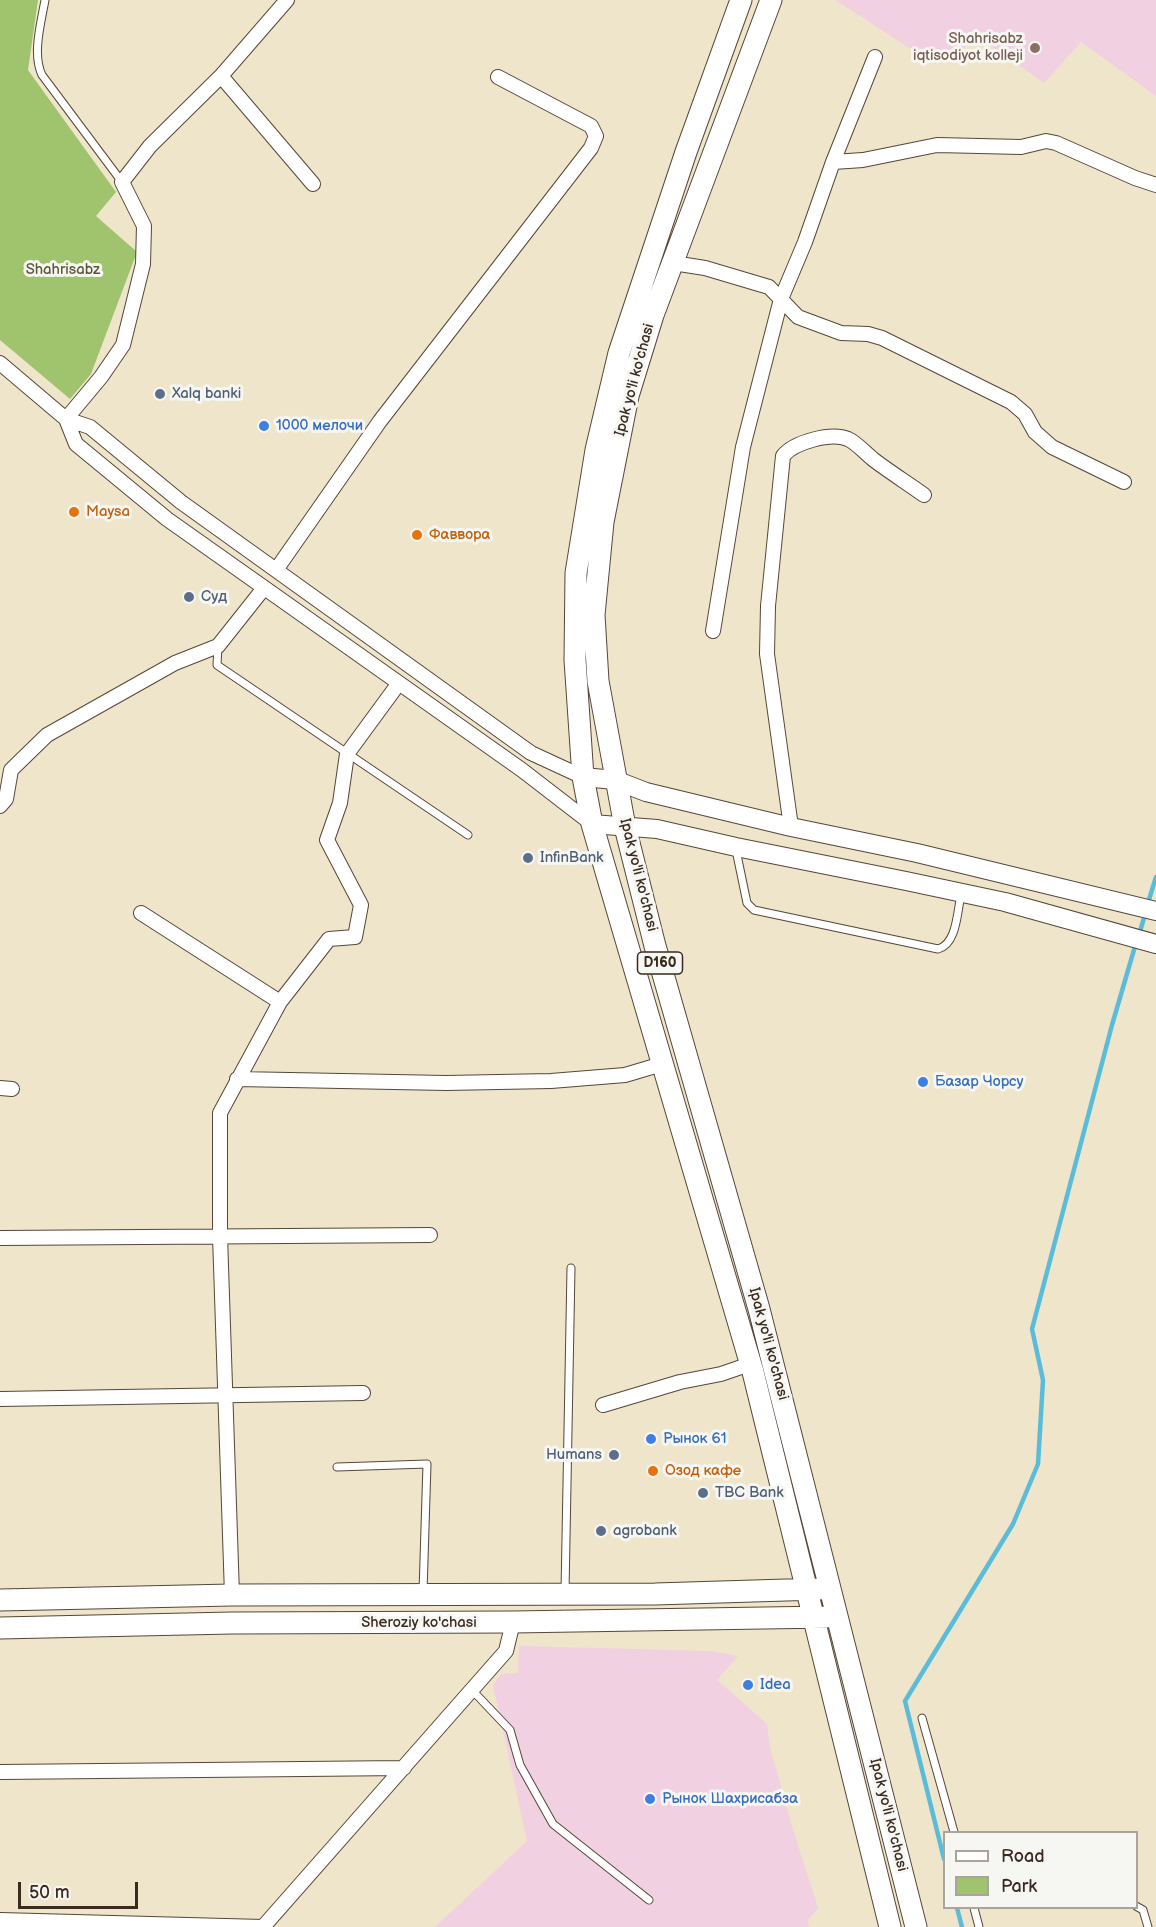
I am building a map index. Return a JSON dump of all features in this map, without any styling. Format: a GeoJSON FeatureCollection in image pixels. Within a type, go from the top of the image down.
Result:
{"type":"FeatureCollection","features":[{"type":"Feature","properties":{"kind":"main road","name":"Ipak yo'li ko'chasi"},"geometry":{"type":"LineString","coordinates":[[741,0],[686,152],[619,353],[596,450],[576,573],[574,660],[583,777],[592,824],[750,1364],[890,1927]]}},
{"type":"Feature","properties":{"kind":"main road","name":"Ipak yo'li ko'chasi"},"geometry":{"type":"LineString","coordinates":[[771,0],[653,315],[628,396],[603,522],[594,615],[598,681],[625,828],[656,946],[759,1309],[916,1927]]}},
{"type":"Feature","properties":{"kind":"main road"},"geometry":{"type":"LineString","coordinates":[[583,777],[615,780],[646,792],[791,827],[917,853],[1156,912]]}},
{"type":"Feature","properties":{"kind":"main road"},"geometry":{"type":"LineString","coordinates":[[592,824],[657,829],[1005,902],[1156,944]]}},
{"type":"Feature","properties":{"kind":"main road","name":"Sheroziy ko'chasi"},"geometry":{"type":"LineString","coordinates":[[0,1600],[232,1595],[565,1595],[831,1588]]}},
{"type":"Feature","properties":{"kind":"main road","name":"Sheroziy ko'chasi"},"geometry":{"type":"LineString","coordinates":[[0,1628],[232,1623],[814,1618],[838,1615]]}},
{"type":"Feature","properties":{"kind":"street"},"geometry":{"type":"LineString","coordinates":[[66,419],[101,377],[123,345],[143,264],[144,226],[122,182],[150,146],[221,76],[286,0]]}},
{"type":"Feature","properties":{"kind":"street"},"geometry":{"type":"LineString","coordinates":[[713,631],[743,447],[781,299],[875,57]]}},
{"type":"Feature","properties":{"kind":"street"},"geometry":{"type":"LineString","coordinates":[[221,76],[313,184]]}},
{"type":"Feature","properties":{"kind":"street"},"geometry":{"type":"LineString","coordinates":[[276,570],[380,421],[591,148],[596,136],[591,126],[498,77]]}},
{"type":"Feature","properties":{"kind":"street"},"geometry":{"type":"LineString","coordinates":[[833,162],[863,160],[937,145],[1021,147],[1046,141],[1056,142],[1135,178],[1156,185]]}},
{"type":"Feature","properties":{"kind":"street"},"geometry":{"type":"LineString","coordinates":[[673,263],[705,268],[769,287],[798,317],[841,333],[868,334],[882,338],[1011,402],[1025,414],[1035,432],[1052,447],[1124,482]]}},
{"type":"Feature","properties":{"kind":"street"},"geometry":{"type":"LineString","coordinates":[[0,363],[66,419],[90,427],[181,502],[531,753],[583,777]]}},
{"type":"Feature","properties":{"kind":"street"},"geometry":{"type":"LineString","coordinates":[[66,419],[76,444],[167,519],[522,770],[592,824]]}},
{"type":"Feature","properties":{"kind":"street"},"geometry":{"type":"LineString","coordinates":[[791,827],[767,654],[768,606],[783,456],[788,450],[800,444],[836,436],[850,440],[924,495]]}},
{"type":"Feature","properties":{"kind":"street"},"geometry":{"type":"LineString","coordinates":[[0,806],[6,799],[4,779],[47,735],[175,663],[218,646],[264,588]]}},
{"type":"Feature","properties":{"kind":"street"},"geometry":{"type":"LineString","coordinates":[[232,1595],[220,1236],[220,1113],[280,1002],[329,939],[356,937],[361,905],[327,840],[340,803],[347,754],[399,683]]}},
{"type":"Feature","properties":{"kind":"street"},"geometry":{"type":"LineString","coordinates":[[141,913],[280,1002]]}},
{"type":"Feature","properties":{"kind":"street"},"geometry":{"type":"LineString","coordinates":[[237,1079],[446,1083],[551,1081],[626,1074],[662,1064]]}},
{"type":"Feature","properties":{"kind":"street"},"geometry":{"type":"LineString","coordinates":[[0,1238],[430,1235]]}},
{"type":"Feature","properties":{"kind":"street"},"geometry":{"type":"LineString","coordinates":[[603,1406],[680,1382],[721,1374],[750,1364]]}},
{"type":"Feature","properties":{"kind":"street"},"geometry":{"type":"LineString","coordinates":[[0,1399],[363,1393]]}},
{"type":"Feature","properties":{"kind":"street"},"geometry":{"type":"LineString","coordinates":[[0,1920],[263,1927],[506,1652],[513,1622]]}},
{"type":"Feature","properties":{"kind":"street"},"geometry":{"type":"LineString","coordinates":[[0,1772],[404,1768]]}},
{"type":"Feature","properties":{"kind":"lane"},"geometry":{"type":"LineString","coordinates":[[45,0],[39,33],[38,66],[122,182]]}},
{"type":"Feature","properties":{"kind":"lane"},"geometry":{"type":"LineString","coordinates":[[218,646],[217,665],[468,835]]}},
{"type":"Feature","properties":{"kind":"lane"},"geometry":{"type":"LineString","coordinates":[[736,847],[747,903],[754,910],[938,949],[946,947],[951,941],[962,893]]}},
{"type":"Feature","properties":{"kind":"lane"},"geometry":{"type":"LineString","coordinates":[[565,1595],[571,1268]]}},
{"type":"Feature","properties":{"kind":"lane"},"geometry":{"type":"LineString","coordinates":[[337,1467],[427,1464],[423,1595]]}},
{"type":"Feature","properties":{"kind":"lane"},"geometry":{"type":"LineString","coordinates":[[472,1690],[510,1730],[520,1765],[553,1824],[649,1899]]}},
{"type":"Feature","properties":{"kind":"lane"},"geometry":{"type":"LineString","coordinates":[[922,1718],[953,1831]]}},
{"type":"Feature","properties":{"kind":"lane"},"geometry":{"type":"LineString","coordinates":[[1138,1907],[1143,1910],[1148,1927]]}},
{"type":"Feature","properties":{"kind":"lane"},"geometry":{"type":"LineString","coordinates":[[974,1909],[979,1927]]}},
{"type":"Feature","properties":{"kind":"shaded area","name":"Shahrisabz iqtisodiyot kolleji"},"geometry":{"type":"Polygon","coordinates":[[[835,0],[1156,0],[1156,96],[1081,42],[1044,83],[974,34],[954,62],[939,55],[930,61],[835,0]]]}},
{"type":"Feature","properties":{"kind":"shaded area","name":"Рынок Шахрисабза"},"geometry":{"type":"Polygon","coordinates":[[[519,1646],[711,1651],[738,1656],[717,1680],[767,1724],[770,1747],[791,1823],[818,1908],[808,1920],[809,1927],[435,1927],[527,1841],[493,1685],[501,1674],[518,1673],[519,1646]]]}},
{"type":"Feature","properties":{"kind":"green space","name":"Shahrisabz"},"geometry":{"type":"Polygon","coordinates":[[[0,0],[38,0],[28,70],[116,192],[96,216],[137,252],[91,374],[70,399],[0,340],[0,0]]]}},
{"type":"Feature","properties":{"kind":"waterway"},"geometry":{"type":"LineString","coordinates":[[1148,903],[1156,877]]}},
{"type":"Feature","properties":{"kind":"waterway"},"geometry":{"type":"LineString","coordinates":[[1139,935],[1146,911]]}},
{"type":"Feature","properties":{"kind":"waterway"},"geometry":{"type":"LineString","coordinates":[[943,1855],[905,1701],[1013,1524],[1038,1464],[1043,1380],[1032,1329],[1112,1025],[1136,943]]}},
{"type":"Feature","properties":{"kind":"waterway"},"geometry":{"type":"LineString","coordinates":[[957,1909],[962,1927]]}},
{"type":"Feature","properties":{"kind":"place","name":"Shahrisabz iqtisodiyot kolleji"},"geometry":{"type":"Point","coordinates":[1035,48]}},
{"type":"Feature","properties":{"kind":"place","name":"Xalq banki"},"geometry":{"type":"Point","coordinates":[160,394]}},
{"type":"Feature","properties":{"kind":"place","name":"1000 мелочи"},"geometry":{"type":"Point","coordinates":[264,426]}},
{"type":"Feature","properties":{"kind":"place","name":"Maysa"},"geometry":{"type":"Point","coordinates":[74,512]}},
{"type":"Feature","properties":{"kind":"place","name":"Фаввора"},"geometry":{"type":"Point","coordinates":[417,535]}},
{"type":"Feature","properties":{"kind":"place","name":"Суд"},"geometry":{"type":"Point","coordinates":[189,597]}},
{"type":"Feature","properties":{"kind":"place","name":"InfinBank"},"geometry":{"type":"Point","coordinates":[528,858]}},
{"type":"Feature","properties":{"kind":"place","name":"Базар Чорсу"},"geometry":{"type":"Point","coordinates":[923,1082]}},
{"type":"Feature","properties":{"kind":"place","name":"Рынок 61"},"geometry":{"type":"Point","coordinates":[651,1439]}},
{"type":"Feature","properties":{"kind":"place","name":"Humans"},"geometry":{"type":"Point","coordinates":[614,1455]}},
{"type":"Feature","properties":{"kind":"place","name":"Озод кафе"},"geometry":{"type":"Point","coordinates":[653,1471]}},
{"type":"Feature","properties":{"kind":"place","name":"TBC Bank"},"geometry":{"type":"Point","coordinates":[703,1493]}},
{"type":"Feature","properties":{"kind":"place","name":"agrobank"},"geometry":{"type":"Point","coordinates":[601,1531]}},
{"type":"Feature","properties":{"kind":"place","name":"Idea"},"geometry":{"type":"Point","coordinates":[748,1685]}},
{"type":"Feature","properties":{"kind":"place","name":"Рынок Шахрисабза"},"geometry":{"type":"Point","coordinates":[650,1799]}}]}
